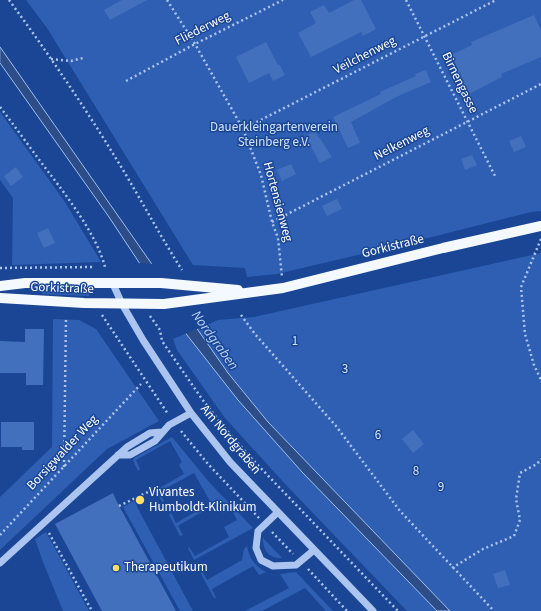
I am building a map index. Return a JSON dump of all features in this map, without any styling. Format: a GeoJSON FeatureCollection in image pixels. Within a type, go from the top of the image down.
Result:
{"type":"FeatureCollection","features":[{"type":"Feature","properties":{"kind":"main road","name":"Gorkistraße"},"geometry":{"type":"LineString","coordinates":[[0,298],[122,304],[164,304],[196,300],[283,288],[458,244],[541,226]]}},
{"type":"Feature","properties":{"kind":"main road","name":"Gorkistraße"},"geometry":{"type":"LineString","coordinates":[[0,286],[25,283],[185,284],[252,292]]}},
{"type":"Feature","properties":{"kind":"street","name":"Gorkistraße"},"geometry":{"type":"LineString","coordinates":[[113,284],[122,304]]}},
{"type":"Feature","properties":{"kind":"street","name":"Am Nordgraben"},"geometry":{"type":"LineString","coordinates":[[122,304],[143,340],[191,413],[230,462],[314,550],[368,610]]}},
{"type":"Feature","properties":{"kind":"street"},"geometry":{"type":"LineString","coordinates":[[0,563],[127,447],[150,433],[162,432],[169,425],[191,413]]}},
{"type":"Feature","properties":{"kind":"street"},"geometry":{"type":"LineString","coordinates":[[278,512],[258,531],[256,548],[261,560],[273,566],[296,565],[314,550]]}},
{"type":"Feature","properties":{"kind":"path"},"geometry":{"type":"LineString","coordinates":[[9,0],[51,59],[112,152],[182,270]]}},
{"type":"Feature","properties":{"kind":"path","name":"Hortensienweg"},"geometry":{"type":"LineString","coordinates":[[167,0],[195,44],[243,129],[260,175],[272,222],[278,238],[283,288]]}},
{"type":"Feature","properties":{"kind":"path","name":"Fliederweg"},"geometry":{"type":"LineString","coordinates":[[126,81],[195,44],[283,0]]}},
{"type":"Feature","properties":{"kind":"path","name":"Birnengasse"},"geometry":{"type":"LineString","coordinates":[[406,0],[495,176]]}},
{"type":"Feature","properties":{"kind":"path","name":"Veilchenweg"},"geometry":{"type":"LineString","coordinates":[[243,129],[496,0]]}},
{"type":"Feature","properties":{"kind":"path"},"geometry":{"type":"LineString","coordinates":[[51,59],[71,60],[82,58]]}},
{"type":"Feature","properties":{"kind":"path","name":"Nelkenweg"},"geometry":{"type":"LineString","coordinates":[[272,222],[541,84]]}},
{"type":"Feature","properties":{"kind":"path"},"geometry":{"type":"LineString","coordinates":[[0,107],[68,198],[86,226],[103,258],[105,267]]}},
{"type":"Feature","properties":{"kind":"path"},"geometry":{"type":"LineString","coordinates":[[541,238],[521,287],[525,334],[534,365],[541,380]]}},
{"type":"Feature","properties":{"kind":"path"},"geometry":{"type":"LineString","coordinates":[[0,268],[93,267]]}},
{"type":"Feature","properties":{"kind":"path"},"geometry":{"type":"LineString","coordinates":[[241,315],[255,334],[336,426],[400,511],[494,611]]}},
{"type":"Feature","properties":{"kind":"path"},"geometry":{"type":"LineString","coordinates":[[64,467],[66,317]]}},
{"type":"Feature","properties":{"kind":"path"},"geometry":{"type":"LineString","coordinates":[[160,330],[162,341],[202,399],[223,426],[253,460],[398,611]]}},
{"type":"Feature","properties":{"kind":"path"},"geometry":{"type":"LineString","coordinates":[[113,331],[174,422],[208,464],[347,611]]}},
{"type":"Feature","properties":{"kind":"path","name":"Borsigwalder Weg"},"geometry":{"type":"LineString","coordinates":[[0,535],[141,384]]}},
{"type":"Feature","properties":{"kind":"path"},"geometry":{"type":"LineString","coordinates":[[452,568],[483,549],[514,536],[520,520],[516,499],[520,473],[537,464],[541,460]]}},
{"type":"Feature","properties":{"kind":"path"},"geometry":{"type":"LineString","coordinates":[[119,506],[150,491]]}},
{"type":"Feature","properties":{"kind":"path"},"geometry":{"type":"LineString","coordinates":[[52,539],[92,611]]}},
{"type":"Feature","properties":{"kind":"green space","name":"Dauerkleingartenverein Steinberg e.V."},"geometry":{"type":"Polygon","coordinates":[[[26,0],[541,0],[541,211],[531,212],[277,274],[247,277],[245,268],[193,265],[47,28],[26,0]]]}},
{"type":"Feature","properties":{"kind":"green space"},"geometry":{"type":"Polygon","coordinates":[[[0,112],[65,202],[101,262],[12,265],[13,198],[0,180],[0,112]]]}},
{"type":"Feature","properties":{"kind":"green space"},"geometry":{"type":"Polygon","coordinates":[[[541,253],[541,611],[407,611],[287,486],[225,418],[177,350],[173,339],[218,320],[254,317],[541,253]]]}},
{"type":"Feature","properties":{"kind":"green space"},"geometry":{"type":"Polygon","coordinates":[[[44,291],[89,291],[89,296],[43,294],[42,293],[44,291]]]}},
{"type":"Feature","properties":{"kind":"green space"},"geometry":{"type":"Polygon","coordinates":[[[53,319],[79,320],[96,329],[159,421],[107,449],[0,550],[0,497],[52,447],[53,319]]]}},
{"type":"Feature","properties":{"kind":"green space"},"geometry":{"type":"Polygon","coordinates":[[[172,437],[209,482],[253,528],[194,560],[188,548],[189,547],[195,556],[229,537],[224,527],[237,520],[232,510],[223,513],[217,503],[178,526],[183,535],[180,536],[169,515],[171,513],[176,523],[211,503],[194,473],[159,492],[164,501],[162,502],[156,490],[184,474],[179,465],[182,462],[170,441],[136,460],[140,469],[138,471],[133,460],[134,458],[172,437]]]}},
{"type":"Feature","properties":{"kind":"green space"},"geometry":{"type":"Polygon","coordinates":[[[143,496],[145,500],[136,505],[193,611],[180,611],[123,507],[143,496]]]}},
{"type":"Feature","properties":{"kind":"green space"},"geometry":{"type":"Polygon","coordinates":[[[46,532],[89,611],[63,611],[35,539],[46,532]]]}},
{"type":"Feature","properties":{"kind":"green space"},"geometry":{"type":"Polygon","coordinates":[[[263,538],[282,558],[274,557],[265,550],[263,538]]]}},
{"type":"Feature","properties":{"kind":"green space"},"geometry":{"type":"Polygon","coordinates":[[[247,546],[253,561],[266,572],[259,575],[253,566],[212,589],[216,598],[214,598],[201,574],[202,571],[207,580],[242,560],[244,549],[247,546]]]}},
{"type":"Feature","properties":{"kind":"green space"},"geometry":{"type":"Polygon","coordinates":[[[296,572],[333,611],[326,611],[305,588],[262,611],[245,611],[289,588],[280,574],[296,572]]]}},
{"type":"Feature","properties":{"kind":"shaded area"},"geometry":{"type":"Polygon","coordinates":[[[0,47],[228,373],[268,422],[450,611],[437,611],[302,472],[238,400],[187,335],[109,217],[0,63],[0,47]]]}},
{"type":"Feature","properties":{"kind":"pier"},"geometry":{"type":"Polygon","coordinates":[[[137,263],[154,264],[199,328],[185,334],[137,263]]]}},
{"type":"Feature","properties":{"kind":"building"},"geometry":{"type":"Polygon","coordinates":[[[122,0],[147,0],[110,20],[104,10],[122,0]]]}},
{"type":"Feature","properties":{"kind":"building"},"geometry":{"type":"Polygon","coordinates":[[[354,0],[361,0],[376,29],[363,36],[361,32],[311,57],[298,33],[316,23],[310,12],[324,5],[329,13],[354,0]]]}},
{"type":"Feature","properties":{"kind":"building"},"geometry":{"type":"Polygon","coordinates":[[[534,15],[541,30],[541,57],[501,74],[502,77],[465,96],[459,83],[461,82],[447,57],[472,45],[471,42],[534,15]]]}},
{"type":"Feature","properties":{"kind":"building"},"geometry":{"type":"Polygon","coordinates":[[[266,42],[285,75],[273,81],[269,73],[249,83],[236,57],[266,42]]]}},
{"type":"Feature","properties":{"kind":"building"},"geometry":{"type":"Polygon","coordinates":[[[426,70],[431,82],[396,97],[351,122],[360,143],[348,148],[333,117],[381,94],[380,92],[416,76],[415,74],[426,70]]]}},
{"type":"Feature","properties":{"kind":"building"},"geometry":{"type":"Polygon","coordinates":[[[315,131],[332,157],[320,163],[305,136],[315,131]]]}},
{"type":"Feature","properties":{"kind":"building"},"geometry":{"type":"Polygon","coordinates":[[[521,136],[526,147],[514,152],[509,141],[521,136]]]}},
{"type":"Feature","properties":{"kind":"building"},"geometry":{"type":"Polygon","coordinates":[[[472,155],[477,165],[465,170],[461,159],[472,155]]]}},
{"type":"Feature","properties":{"kind":"building"},"geometry":{"type":"Polygon","coordinates":[[[291,164],[296,174],[282,181],[277,170],[291,164]]]}},
{"type":"Feature","properties":{"kind":"building"},"geometry":{"type":"Polygon","coordinates":[[[16,167],[23,177],[11,186],[4,176],[16,167]]]}},
{"type":"Feature","properties":{"kind":"building"},"geometry":{"type":"Polygon","coordinates":[[[337,199],[342,209],[327,216],[322,206],[337,199]]]}},
{"type":"Feature","properties":{"kind":"building"},"geometry":{"type":"Polygon","coordinates":[[[48,228],[55,243],[44,248],[37,233],[48,228]]]}},
{"type":"Feature","properties":{"kind":"building"},"geometry":{"type":"Polygon","coordinates":[[[25,329],[44,329],[43,385],[26,385],[26,373],[0,373],[0,341],[25,342],[25,329]]]}},
{"type":"Feature","properties":{"kind":"building"},"geometry":{"type":"Polygon","coordinates":[[[1,422],[34,422],[34,450],[22,450],[22,447],[1,447],[1,422]]]}},
{"type":"Feature","properties":{"kind":"building"},"geometry":{"type":"Polygon","coordinates":[[[413,430],[424,444],[413,453],[402,439],[413,430]]]}},
{"type":"Feature","properties":{"kind":"building","name":"Therapeutikum"},"geometry":{"type":"Polygon","coordinates":[[[113,493],[176,611],[102,611],[55,524],[113,493]]]}},
{"type":"Feature","properties":{"kind":"building"},"geometry":{"type":"Polygon","coordinates":[[[505,570],[510,585],[498,588],[493,574],[505,570]]]}},
{"type":"Feature","properties":{"kind":"place","name":"Vivantes Humboldt-Klinikum"},"geometry":{"type":"Point","coordinates":[140,500]}},
{"type":"Feature","properties":{"kind":"place","name":"Therapeutikum"},"geometry":{"type":"Point","coordinates":[116,568]}},
{"type":"Feature","properties":{"kind":"water label","name":"Nordgraben"},"geometry":{"type":"Point","coordinates":[214,341]}},
{"type":"Feature","properties":{"kind":"park label","name":"1"},"geometry":{"type":"Point","coordinates":[295,342]}},
{"type":"Feature","properties":{"kind":"park label","name":"3"},"geometry":{"type":"Point","coordinates":[345,370]}},
{"type":"Feature","properties":{"kind":"park label","name":"6"},"geometry":{"type":"Point","coordinates":[378,436]}},
{"type":"Feature","properties":{"kind":"park label","name":"8"},"geometry":{"type":"Point","coordinates":[416,472]}},
{"type":"Feature","properties":{"kind":"park label","name":"9"},"geometry":{"type":"Point","coordinates":[441,488]}}]}
